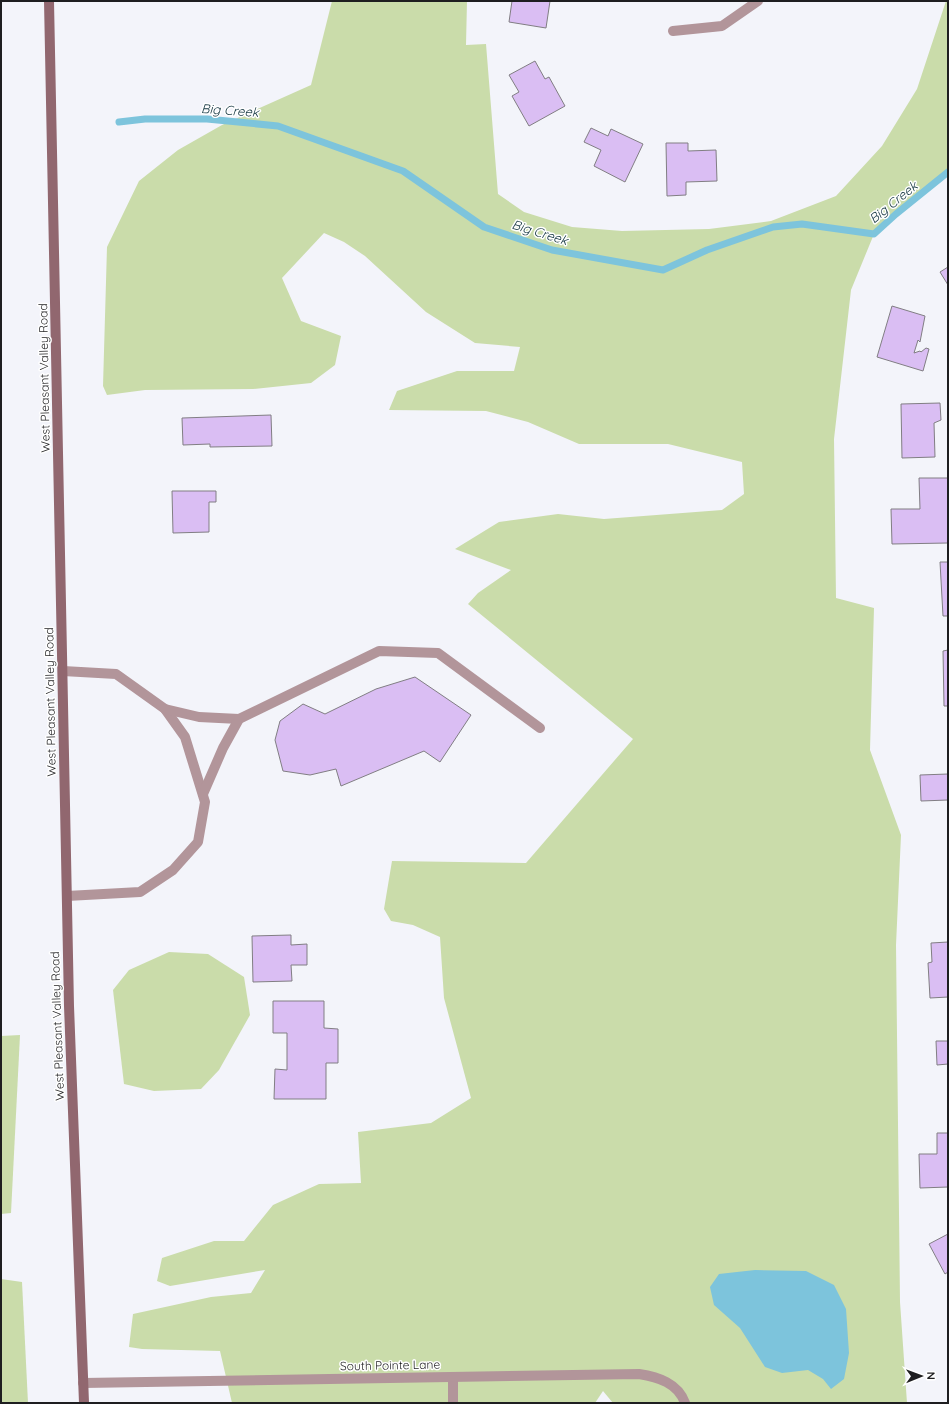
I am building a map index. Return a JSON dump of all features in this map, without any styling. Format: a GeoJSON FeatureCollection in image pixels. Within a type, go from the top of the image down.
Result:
{"type":"FeatureCollection","features":[{"type":"Feature","properties":{"kind":"main road","name":"West Pleasant Valley Road"},"geometry":{"type":"LineString","coordinates":[[49,1],[63,671],[66,896],[84,1403]]}},
{"type":"Feature","properties":{"kind":"street"},"geometry":{"type":"LineString","coordinates":[[673,31],[722,26],[758,1]]}},
{"type":"Feature","properties":{"kind":"street"},"geometry":{"type":"LineString","coordinates":[[165,709],[199,716],[239,719],[379,651],[438,653],[540,728]]}},
{"type":"Feature","properties":{"kind":"street"},"geometry":{"type":"LineString","coordinates":[[63,671],[116,674],[165,709],[185,737],[206,802],[198,842],[173,870],[140,892],[66,896]]}},
{"type":"Feature","properties":{"kind":"street"},"geometry":{"type":"LineString","coordinates":[[203,794],[223,748],[239,719]]}},
{"type":"Feature","properties":{"kind":"street","name":"South Pointe Lane"},"geometry":{"type":"LineString","coordinates":[[83,1383],[639,1374],[657,1376],[674,1387],[685,1403]]}},
{"type":"Feature","properties":{"kind":"street"},"geometry":{"type":"LineString","coordinates":[[453,1377],[453,1403]]}},
{"type":"Feature","properties":{"kind":"green space"},"geometry":{"type":"Polygon","coordinates":[[[332,1],[467,1],[466,45],[486,44],[498,194],[524,212],[572,227],[622,231],[709,229],[771,221],[836,196],[882,146],[917,89],[946,1],[948,1],[948,172],[896,214],[874,234],[851,290],[834,439],[836,598],[874,608],[870,750],[901,835],[896,945],[900,1302],[907,1403],[613,1403],[603,1391],[595,1403],[232,1403],[220,1351],[142,1349],[129,1347],[133,1314],[211,1297],[251,1293],[265,1270],[170,1286],[157,1281],[162,1258],[214,1241],[244,1241],[273,1205],[319,1184],[361,1183],[358,1132],[431,1123],[471,1098],[444,998],[440,937],[413,925],[391,921],[384,909],[392,861],[526,863],[633,739],[468,604],[478,593],[511,570],[455,549],[499,522],[558,514],[604,519],[722,510],[744,494],[742,462],[668,444],[579,444],[528,422],[486,411],[389,410],[397,391],[457,371],[514,371],[520,347],[475,343],[426,312],[365,256],[344,242],[324,233],[282,278],[301,321],[341,336],[335,365],[311,383],[253,389],[145,390],[107,395],[103,386],[107,247],[139,181],[178,150],[222,125],[311,85],[332,1]]]}},
{"type":"Feature","properties":{"kind":"green space"},"geometry":{"type":"Polygon","coordinates":[[[169,952],[208,954],[244,977],[250,1015],[219,1070],[201,1089],[154,1091],[124,1084],[113,990],[129,970],[169,952]]]}},
{"type":"Feature","properties":{"kind":"green space"},"geometry":{"type":"Polygon","coordinates":[[[20,1035],[11,1213],[1,1214],[1,1036],[20,1035]]]}},
{"type":"Feature","properties":{"kind":"green space"},"geometry":{"type":"Polygon","coordinates":[[[1,1279],[22,1282],[28,1403],[1,1403],[1,1279]]]}},
{"type":"Feature","properties":{"kind":"water"},"geometry":{"type":"Polygon","coordinates":[[[755,1270],[806,1271],[834,1285],[846,1309],[849,1353],[844,1379],[831,1389],[823,1379],[808,1370],[782,1373],[765,1367],[740,1328],[714,1305],[710,1287],[719,1274],[755,1270]]]}},
{"type":"Feature","properties":{"kind":"building"},"geometry":{"type":"Polygon","coordinates":[[[512,1],[550,1],[546,28],[509,22],[512,1]]]}},
{"type":"Feature","properties":{"kind":"building"},"geometry":{"type":"Polygon","coordinates":[[[535,61],[545,79],[549,77],[565,106],[529,126],[512,96],[519,92],[509,75],[535,61]]]}},
{"type":"Feature","properties":{"kind":"building"},"geometry":{"type":"Polygon","coordinates":[[[591,128],[608,136],[611,129],[643,144],[625,182],[594,166],[601,150],[584,142],[591,128]]]}},
{"type":"Feature","properties":{"kind":"building"},"geometry":{"type":"Polygon","coordinates":[[[666,143],[688,143],[688,151],[716,150],[717,181],[686,182],[686,195],[667,196],[666,143]]]}},
{"type":"Feature","properties":{"kind":"building"},"geometry":{"type":"Polygon","coordinates":[[[948,267],[948,285],[940,272],[948,267]]]}},
{"type":"Feature","properties":{"kind":"building"},"geometry":{"type":"Polygon","coordinates":[[[892,306],[925,316],[920,342],[918,340],[914,353],[921,352],[926,348],[929,349],[923,371],[877,357],[892,306]]]}},
{"type":"Feature","properties":{"kind":"building"},"geometry":{"type":"Polygon","coordinates":[[[940,403],[941,420],[934,423],[935,457],[902,458],[901,404],[940,403]]]}},
{"type":"Feature","properties":{"kind":"building"},"geometry":{"type":"Polygon","coordinates":[[[271,415],[272,446],[210,447],[210,444],[183,445],[182,418],[271,415]]]}},
{"type":"Feature","properties":{"kind":"building"},"geometry":{"type":"Polygon","coordinates":[[[919,478],[948,478],[948,543],[892,544],[891,509],[920,509],[919,478]]]}},
{"type":"Feature","properties":{"kind":"building"},"geometry":{"type":"Polygon","coordinates":[[[172,491],[216,491],[216,502],[209,502],[209,532],[173,533],[172,491]]]}},
{"type":"Feature","properties":{"kind":"building"},"geometry":{"type":"Polygon","coordinates":[[[940,562],[948,562],[948,616],[943,616],[940,562]]]}},
{"type":"Feature","properties":{"kind":"building"},"geometry":{"type":"Polygon","coordinates":[[[948,650],[948,706],[944,706],[943,651],[948,650]]]}},
{"type":"Feature","properties":{"kind":"building"},"geometry":{"type":"Polygon","coordinates":[[[415,677],[471,715],[440,762],[424,751],[341,786],[336,769],[310,775],[283,771],[275,740],[280,721],[303,704],[325,714],[376,689],[415,677]]]}},
{"type":"Feature","properties":{"kind":"building"},"geometry":{"type":"Polygon","coordinates":[[[948,774],[948,800],[921,801],[920,775],[948,774]]]}},
{"type":"Feature","properties":{"kind":"building"},"geometry":{"type":"Polygon","coordinates":[[[291,935],[291,945],[307,944],[307,965],[291,965],[292,981],[253,982],[252,936],[291,935]]]}},
{"type":"Feature","properties":{"kind":"building"},"geometry":{"type":"Polygon","coordinates":[[[948,942],[948,997],[930,998],[928,963],[932,962],[931,943],[948,942]]]}},
{"type":"Feature","properties":{"kind":"building"},"geometry":{"type":"Polygon","coordinates":[[[273,1001],[324,1001],[324,1028],[338,1029],[338,1063],[326,1063],[326,1099],[274,1099],[275,1069],[287,1070],[287,1033],[273,1033],[273,1001]]]}},
{"type":"Feature","properties":{"kind":"building"},"geometry":{"type":"Polygon","coordinates":[[[936,1041],[948,1041],[948,1064],[937,1065],[936,1041]]]}},
{"type":"Feature","properties":{"kind":"building"},"geometry":{"type":"Polygon","coordinates":[[[937,1133],[948,1133],[948,1187],[920,1188],[919,1154],[937,1154],[937,1133]]]}},
{"type":"Feature","properties":{"kind":"building"},"geometry":{"type":"Polygon","coordinates":[[[948,1234],[948,1272],[945,1274],[929,1244],[948,1234]]]}},
{"type":"Feature","properties":{"kind":"waterway","name":"Big Creek"},"geometry":{"type":"LineString","coordinates":[[119,122],[145,119],[207,119],[278,126],[403,171],[484,227],[552,250],[663,270],[707,250],[773,227],[802,224],[874,234],[896,214],[948,172]]}}]}
